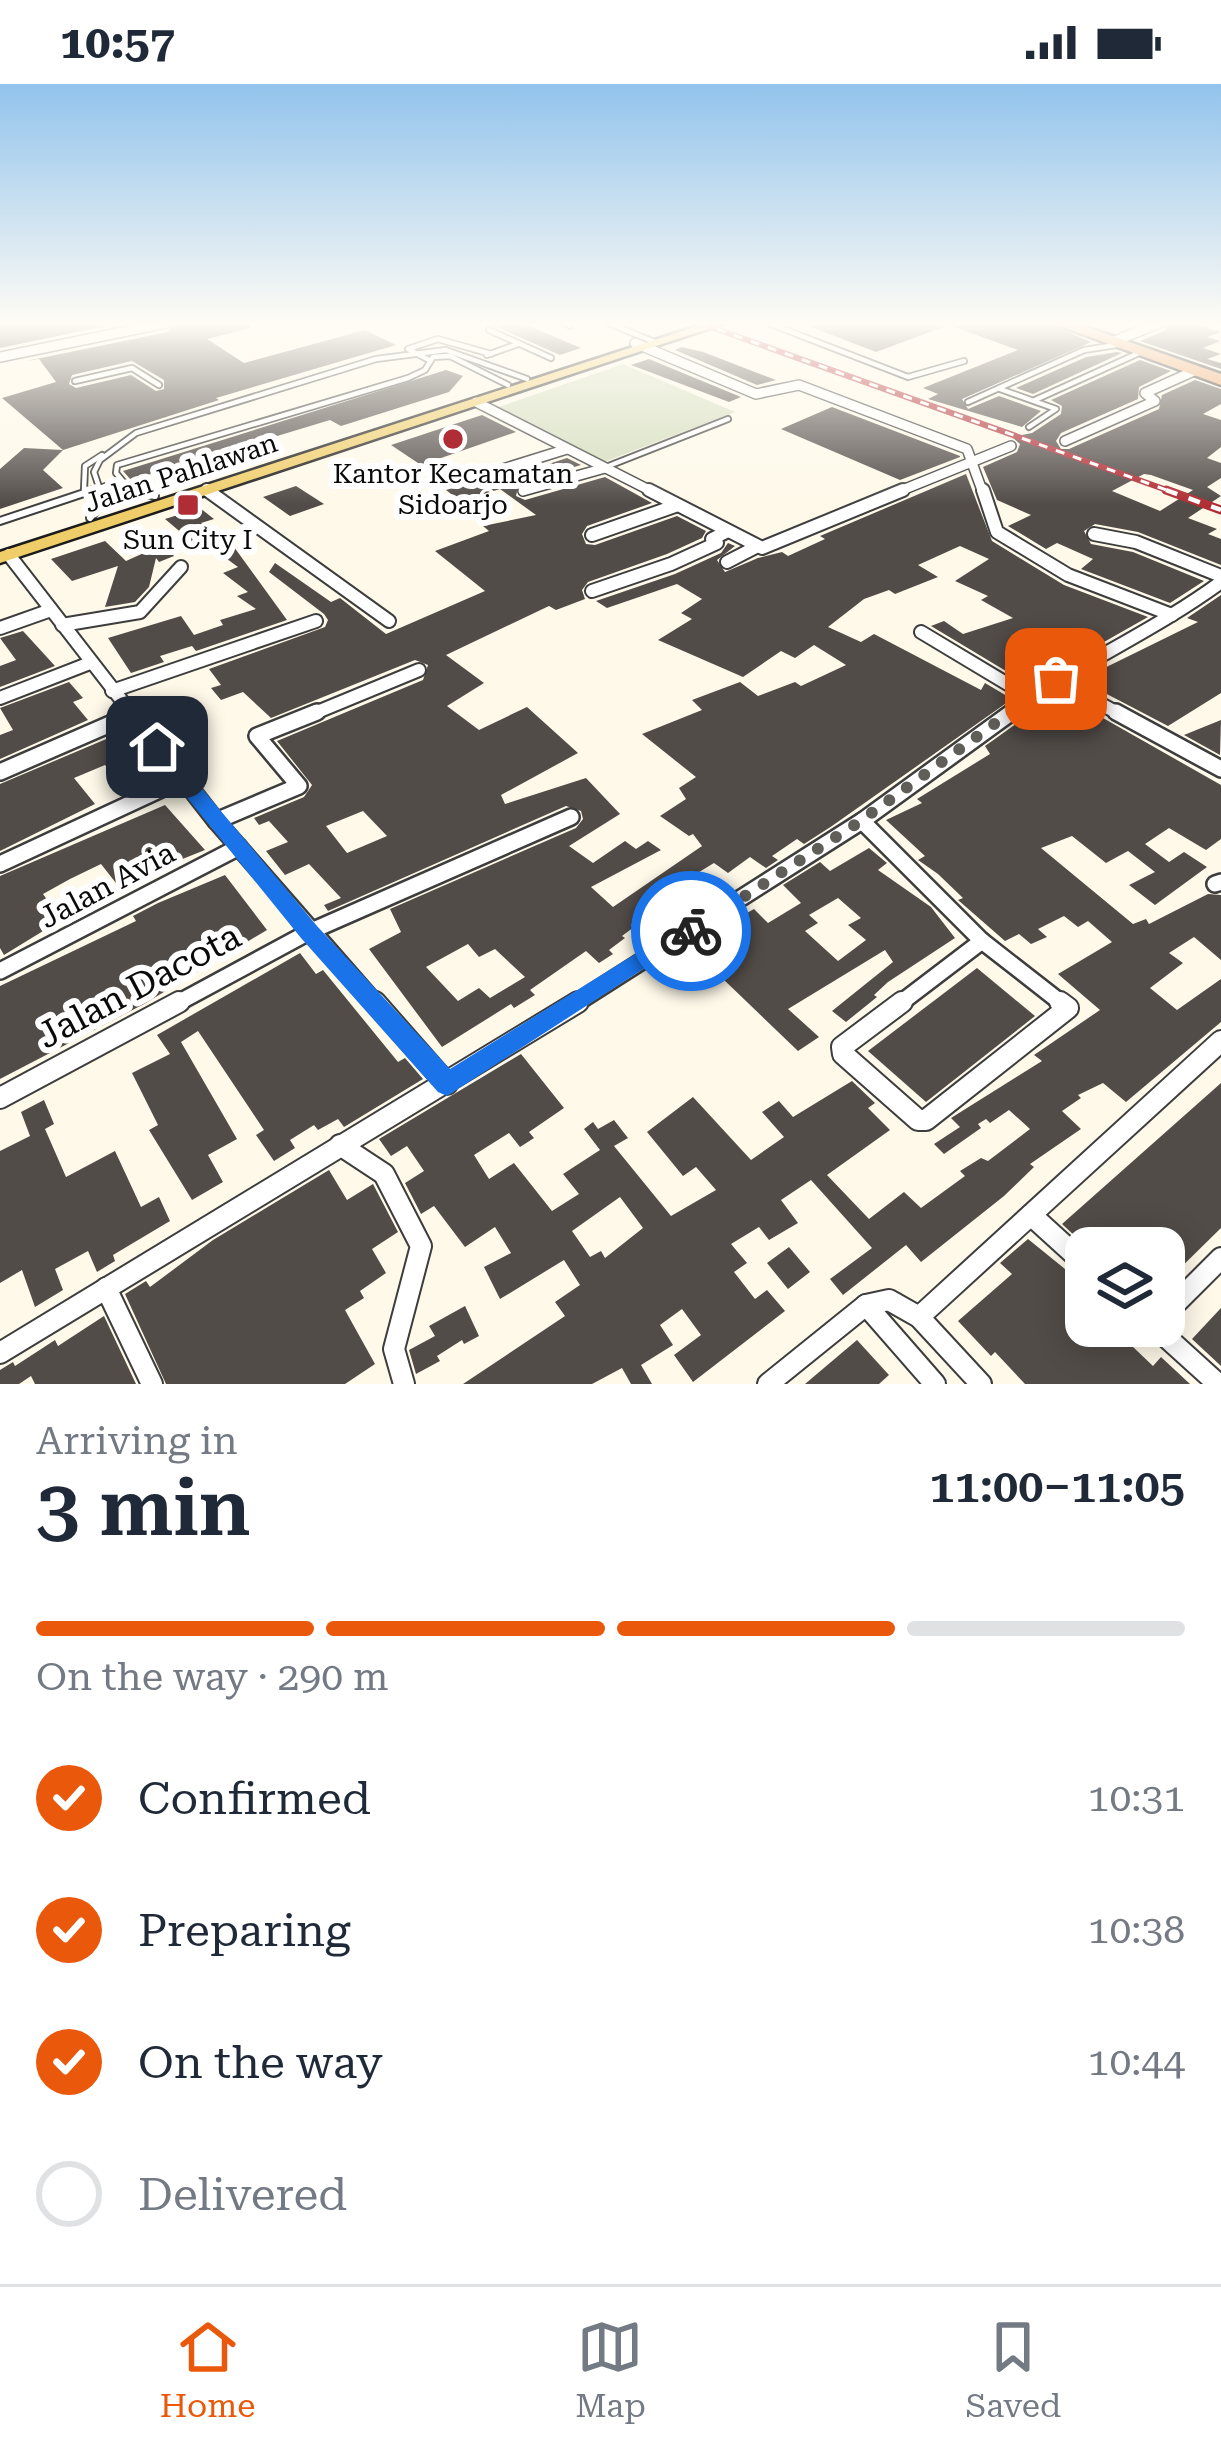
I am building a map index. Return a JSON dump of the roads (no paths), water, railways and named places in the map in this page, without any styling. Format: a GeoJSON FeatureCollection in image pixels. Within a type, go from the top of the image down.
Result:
{"type":"FeatureCollection","features":[{"type":"Feature","properties":{"kind":"main road","name":"Jalan Pahlawan"},"geometry":{"type":"LineString","coordinates":[[3,553],[490,384]]}},
{"type":"Feature","properties":{"kind":"main road","name":"Jalan Pahlawan"},"geometry":{"type":"LineString","coordinates":[[149,502],[207,490],[531,384]]}},
{"type":"Feature","properties":{"kind":"main road","name":"Jalan Pahlawan"},"geometry":{"type":"LineString","coordinates":[[3,553],[90,518],[118,514]]}},
{"type":"Feature","properties":{"kind":"street"},"geometry":{"type":"LineString","coordinates":[[734,384],[756,394],[794,384],[822,392],[982,456]]}},
{"type":"Feature","properties":{"kind":"street"},"geometry":{"type":"LineString","coordinates":[[1064,441],[1155,401],[1145,393],[1166,384]]}},
{"type":"Feature","properties":{"kind":"street"},"geometry":{"type":"LineString","coordinates":[[476,403],[759,548]]}},
{"type":"Feature","properties":{"kind":"street"},"geometry":{"type":"LineString","coordinates":[[727,562],[1011,446]]}},
{"type":"Feature","properties":{"kind":"street"},"geometry":{"type":"LineString","coordinates":[[477,477],[567,449]]}},
{"type":"Feature","properties":{"kind":"street"},"geometry":{"type":"LineString","coordinates":[[982,456],[991,523],[997,532],[1068,575],[1185,607]]}},
{"type":"Feature","properties":{"kind":"street"},"geometry":{"type":"LineString","coordinates":[[523,491],[605,468]]}},
{"type":"Feature","properties":{"kind":"street"},"geometry":{"type":"LineString","coordinates":[[207,490],[389,621]]}},
{"type":"Feature","properties":{"kind":"street"},"geometry":{"type":"LineString","coordinates":[[592,535],[675,506]]}},
{"type":"Feature","properties":{"kind":"street"},"geometry":{"type":"LineString","coordinates":[[592,591],[661,570],[709,548],[717,543],[712,539],[726,532]]}},
{"type":"Feature","properties":{"kind":"street"},"geometry":{"type":"LineString","coordinates":[[0,1353],[447,1084],[862,820],[1056,679],[1185,607],[1221,579],[1136,542],[1094,534]]}},
{"type":"Feature","properties":{"kind":"street"},"geometry":{"type":"LineString","coordinates":[[3,553],[216,821],[447,1084]]}},
{"type":"Feature","properties":{"kind":"street"},"geometry":{"type":"LineString","coordinates":[[62,626],[140,613],[182,567]]}},
{"type":"Feature","properties":{"kind":"street"},"geometry":{"type":"LineString","coordinates":[[0,628],[51,610]]}},
{"type":"Feature","properties":{"kind":"street"},"geometry":{"type":"LineString","coordinates":[[112,691],[316,621]]}},
{"type":"Feature","properties":{"kind":"street"},"geometry":{"type":"LineString","coordinates":[[921,632],[1031,698]]}},
{"type":"Feature","properties":{"kind":"street"},"geometry":{"type":"LineString","coordinates":[[0,698],[90,663]]}},
{"type":"Feature","properties":{"kind":"street"},"geometry":{"type":"LineString","coordinates":[[216,821],[299,786],[257,736],[418,670]]}},
{"type":"Feature","properties":{"kind":"street"},"geometry":{"type":"LineString","coordinates":[[1056,679],[1221,769]]}},
{"type":"Feature","properties":{"kind":"street"},"geometry":{"type":"LineString","coordinates":[[0,772],[131,716]]}},
{"type":"Feature","properties":{"kind":"street"},"geometry":{"type":"LineString","coordinates":[[0,864],[183,779]]}},
{"type":"Feature","properties":{"kind":"street","name":"Jalan Dacota"},"geometry":{"type":"LineString","coordinates":[[0,1098],[309,932],[571,818]]}},
{"type":"Feature","properties":{"kind":"street"},"geometry":{"type":"LineString","coordinates":[[862,820],[982,941],[1068,1011],[926,1120],[918,1120],[843,1054],[842,1047],[982,941]]}},
{"type":"Feature","properties":{"kind":"street","name":"Jalan Avia"},"geometry":{"type":"LineString","coordinates":[[0,971],[239,847]]}},
{"type":"Feature","properties":{"kind":"street"},"geometry":{"type":"LineString","coordinates":[[919,1317],[1221,1041]]}},
{"type":"Feature","properties":{"kind":"street"},"geometry":{"type":"LineString","coordinates":[[340,1145],[384,1174],[421,1246],[394,1349],[404,1384]]}},
{"type":"Feature","properties":{"kind":"street"},"geometry":{"type":"LineString","coordinates":[[1031,1215],[1065,1246]]}},
{"type":"Feature","properties":{"kind":"street"},"geometry":{"type":"LineString","coordinates":[[1185,1294],[1221,1258]]}},
{"type":"Feature","properties":{"kind":"street"},"geometry":{"type":"LineString","coordinates":[[106,1288],[152,1384]]}},
{"type":"Feature","properties":{"kind":"street"},"geometry":{"type":"LineString","coordinates":[[768,1384],[866,1305],[889,1300],[919,1317],[981,1384]]}},
{"type":"Feature","properties":{"kind":"street"},"geometry":{"type":"LineString","coordinates":[[866,1305],[935,1384]]}},
{"type":"Feature","properties":{"kind":"street"},"geometry":{"type":"LineString","coordinates":[[1177,1347],[1218,1384]]}},
{"type":"Feature","properties":{"kind":"lane"},"geometry":{"type":"LineString","coordinates":[[84,490],[85,466],[159,424],[292,384]]}},
{"type":"Feature","properties":{"kind":"lane"},"geometry":{"type":"LineString","coordinates":[[117,465],[388,384]]}},
{"type":"Feature","properties":{"kind":"lane"},"geometry":{"type":"LineString","coordinates":[[968,403],[1011,384]]}},
{"type":"Feature","properties":{"kind":"lane"},"geometry":{"type":"LineString","coordinates":[[1035,400],[1071,384]]}},
{"type":"Feature","properties":{"kind":"lane"},"geometry":{"type":"LineString","coordinates":[[1000,389],[1057,410],[1029,428]]}},
{"type":"Feature","properties":{"kind":"lane"},"geometry":{"type":"LineString","coordinates":[[605,468],[728,419]]}},
{"type":"Feature","properties":{"kind":"lane"},"geometry":{"type":"LineString","coordinates":[[116,449],[121,481],[149,502]]}},
{"type":"Feature","properties":{"kind":"lane"},"geometry":{"type":"LineString","coordinates":[[90,518],[104,502],[97,464],[116,449]]}},
{"type":"Feature","properties":{"kind":"lane"},"geometry":{"type":"LineString","coordinates":[[0,521],[121,481]]}},
{"type":"Feature","properties":{"kind":"railway"},"geometry":{"type":"LineString","coordinates":[[870,384],[1175,493]]}},
{"type":"Feature","properties":{"kind":"railway"},"geometry":{"type":"LineString","coordinates":[[1166,490],[1221,510]]}},
{"type":"Feature","properties":{"kind":"place","name":"Kantor Kecamatan Sidoarjo"},"geometry":{"type":"Point","coordinates":[453,439]}},
{"type":"Feature","properties":{"kind":"place","name":"Sun City I"},"geometry":{"type":"Point","coordinates":[188,505]}}]}
